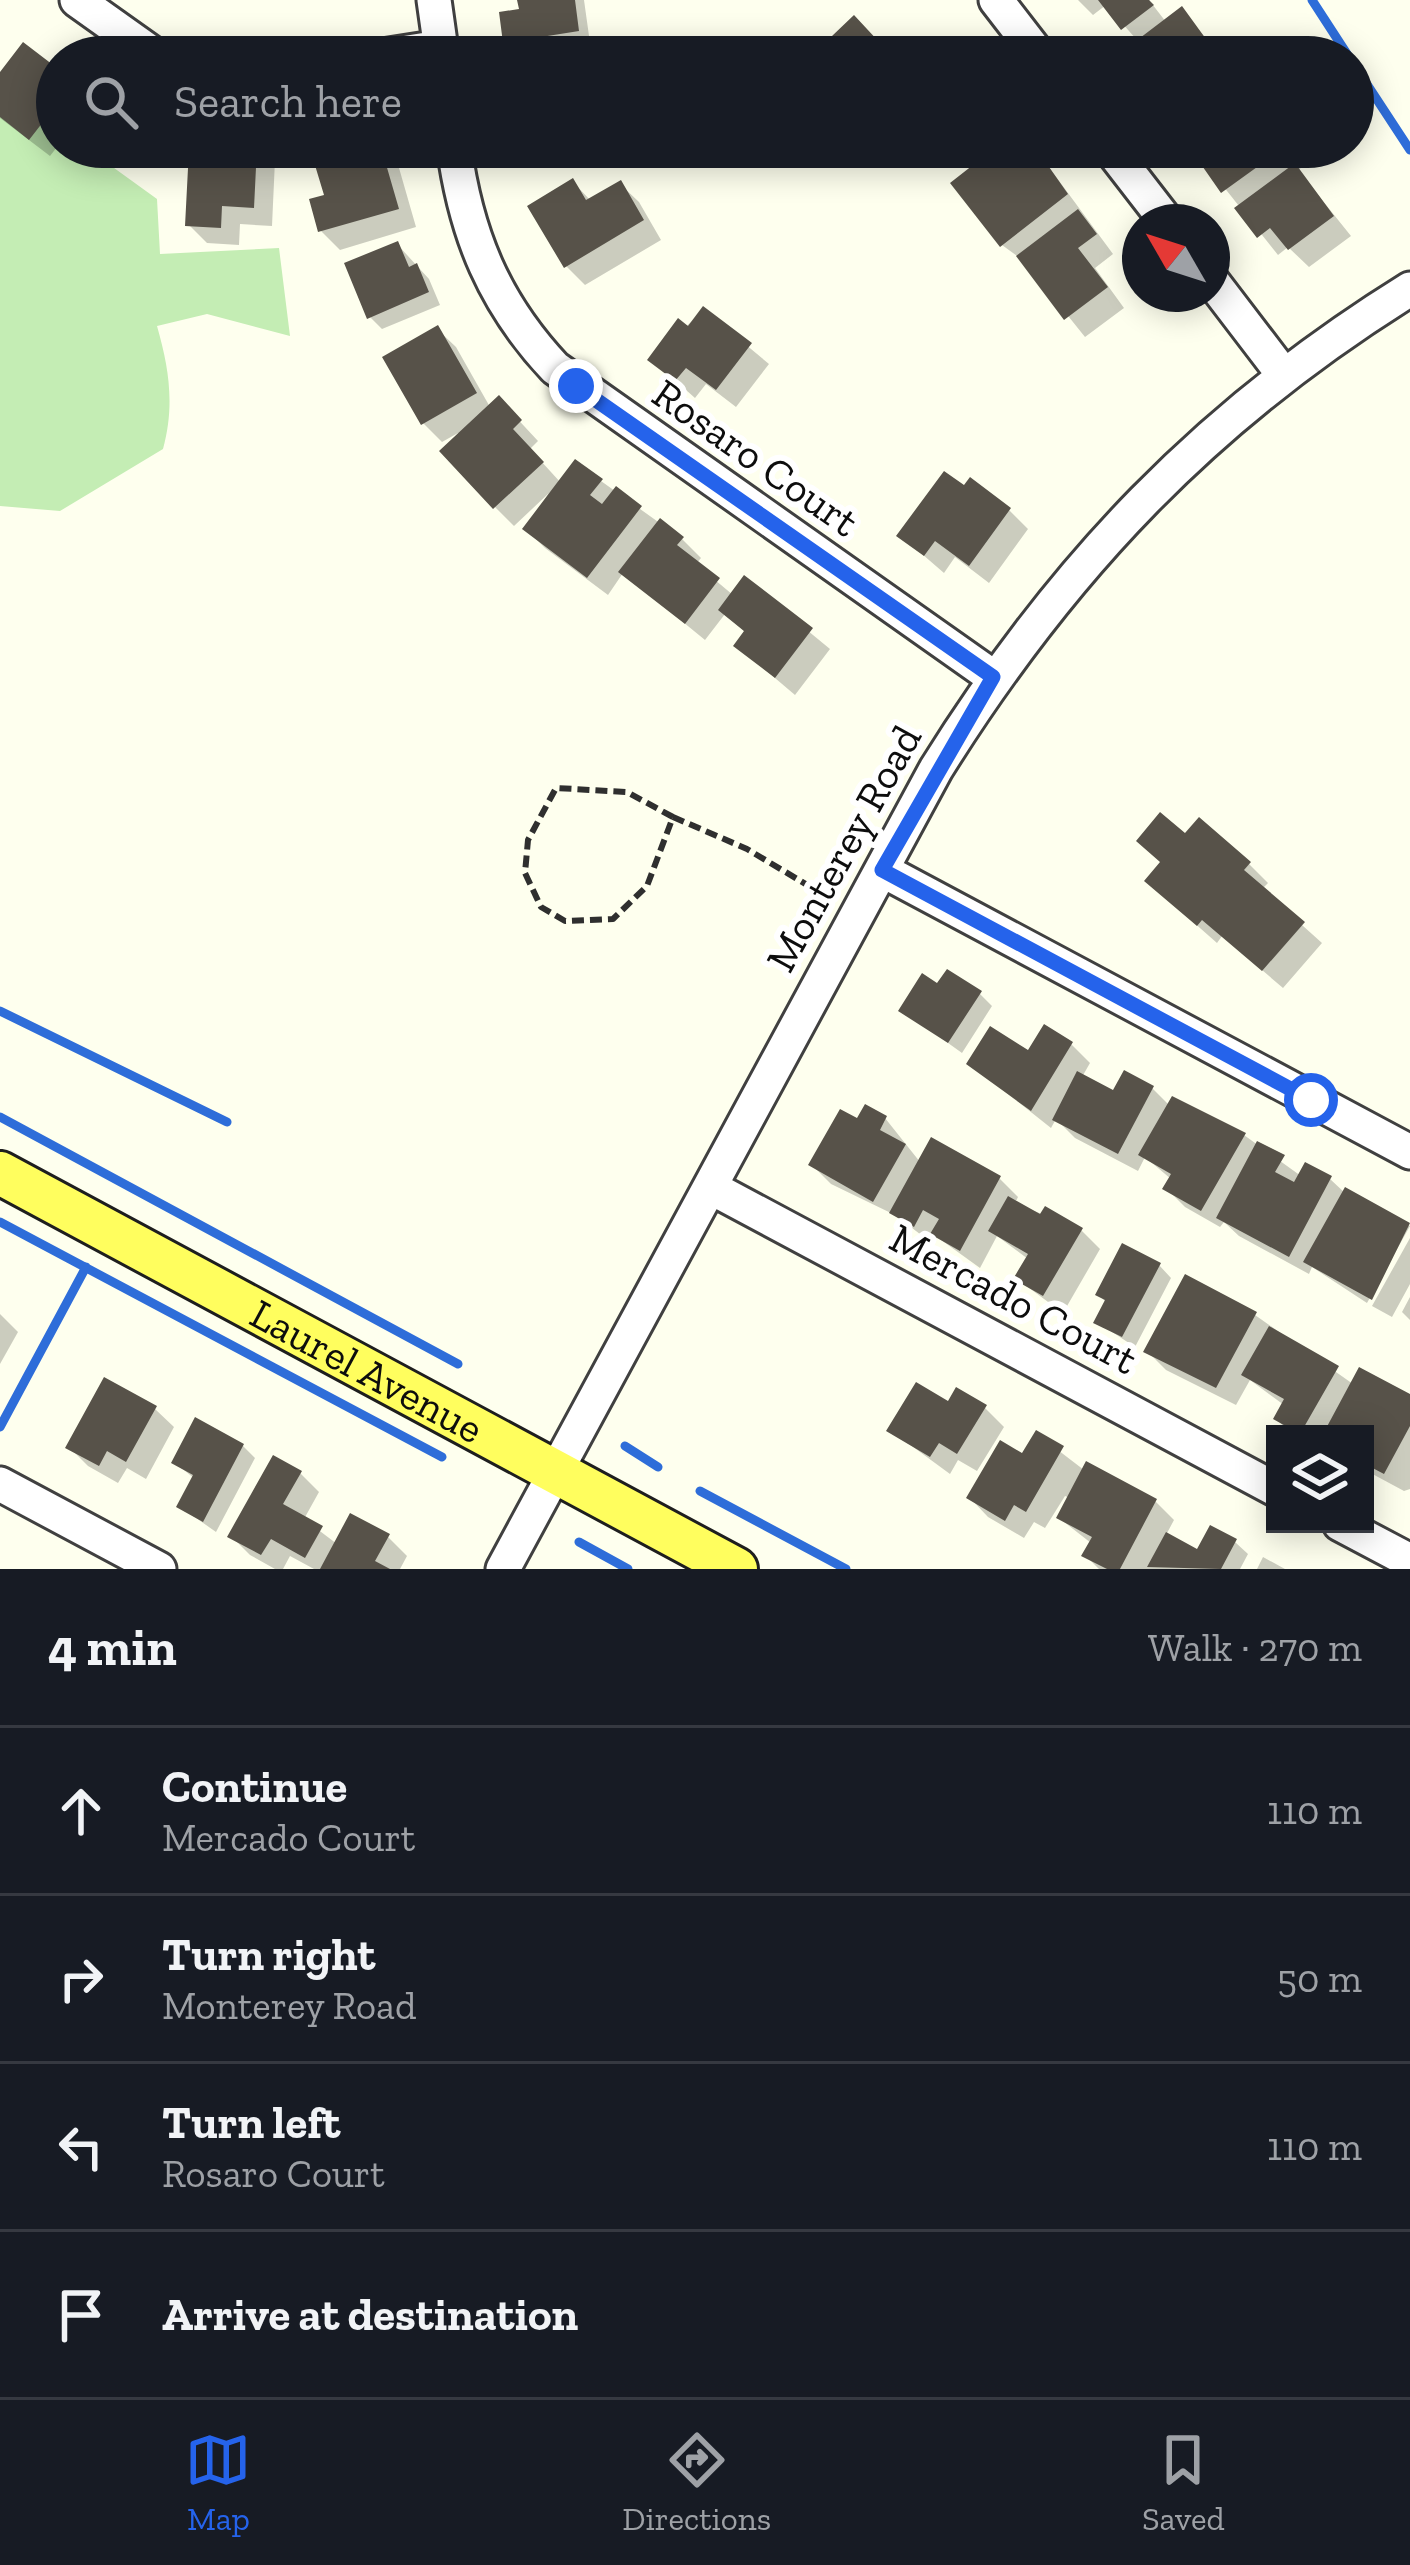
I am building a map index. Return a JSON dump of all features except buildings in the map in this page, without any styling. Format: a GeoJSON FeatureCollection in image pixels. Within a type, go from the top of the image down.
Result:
{"type":"FeatureCollection","features":[{"type":"Feature","properties":{"kind":"main road","name":"Laurel Avenue"},"geometry":{"type":"LineString","coordinates":[[0,1172],[736,1569]]}},
{"type":"Feature","properties":{"kind":"street"},"geometry":{"type":"LineString","coordinates":[[77,0],[128,36]]}},
{"type":"Feature","properties":{"kind":"street"},"geometry":{"type":"LineString","coordinates":[[434,0],[439,36]]}},
{"type":"Feature","properties":{"kind":"street"},"geometry":{"type":"LineString","coordinates":[[996,0],[1024,36]]}},
{"type":"Feature","properties":{"kind":"street","name":"Rosaro Court"},"geometry":{"type":"LineString","coordinates":[[457,168],[463,203],[487,273],[518,326],[555,368],[993,677]]}},
{"type":"Feature","properties":{"kind":"street"},"geometry":{"type":"LineString","coordinates":[[1125,168],[1153,204]]}},
{"type":"Feature","properties":{"kind":"street","name":"Monterey Road"},"geometry":{"type":"LineString","coordinates":[[503,1569],[857,914],[993,677],[1105,536],[1173,467],[1283,374],[1410,289]]}},
{"type":"Feature","properties":{"kind":"street"},"geometry":{"type":"LineString","coordinates":[[1230,305],[1283,374]]}},
{"type":"Feature","properties":{"kind":"street"},"geometry":{"type":"LineString","coordinates":[[882,870],[1410,1152]]}},
{"type":"Feature","properties":{"kind":"street","name":"Mercado Court"},"geometry":{"type":"LineString","coordinates":[[710,1187],[1266,1484]]}},
{"type":"Feature","properties":{"kind":"street"},"geometry":{"type":"LineString","coordinates":[[0,1484],[160,1569]]}},
{"type":"Feature","properties":{"kind":"street"},"geometry":{"type":"LineString","coordinates":[[1357,1533],[1410,1562]]}},
{"type":"Feature","properties":{"kind":"path"},"geometry":{"type":"LineString","coordinates":[[674,817],[646,886],[613,919],[565,921],[541,907],[526,873],[528,840],[556,788],[627,792],[747,849],[857,914]]}},
{"type":"Feature","properties":{"kind":"green space"},"geometry":{"type":"Polygon","coordinates":[[[0,83],[36,110],[36,168],[114,168],[157,199],[160,254],[279,248],[290,336],[207,314],[157,326],[169,387],[163,449],[60,511],[0,506],[0,83]]]}},
{"type":"Feature","properties":{"kind":"waterway"},"geometry":{"type":"LineString","coordinates":[[1312,0],[1335,36]]}},
{"type":"Feature","properties":{"kind":"waterway"},"geometry":{"type":"LineString","coordinates":[[1374,95],[1410,150]]}},
{"type":"Feature","properties":{"kind":"waterway"},"geometry":{"type":"LineString","coordinates":[[0,1011],[227,1122]]}},
{"type":"Feature","properties":{"kind":"waterway"},"geometry":{"type":"LineString","coordinates":[[0,1117],[458,1364]]}},
{"type":"Feature","properties":{"kind":"waterway"},"geometry":{"type":"LineString","coordinates":[[0,1222],[442,1457]]}},
{"type":"Feature","properties":{"kind":"waterway"},"geometry":{"type":"LineString","coordinates":[[0,1427],[86,1267]]}},
{"type":"Feature","properties":{"kind":"waterway"},"geometry":{"type":"LineString","coordinates":[[625,1446],[658,1467]]}},
{"type":"Feature","properties":{"kind":"waterway"},"geometry":{"type":"LineString","coordinates":[[700,1491],[846,1569]]}},
{"type":"Feature","properties":{"kind":"waterway"},"geometry":{"type":"LineString","coordinates":[[579,1542],[628,1569]]}},
{"type":"Feature","properties":{"kind":"route"},"geometry":{"type":"LineString","coordinates":[[576,386],[993,677],[882,870],[1311,1100]]}}]}
